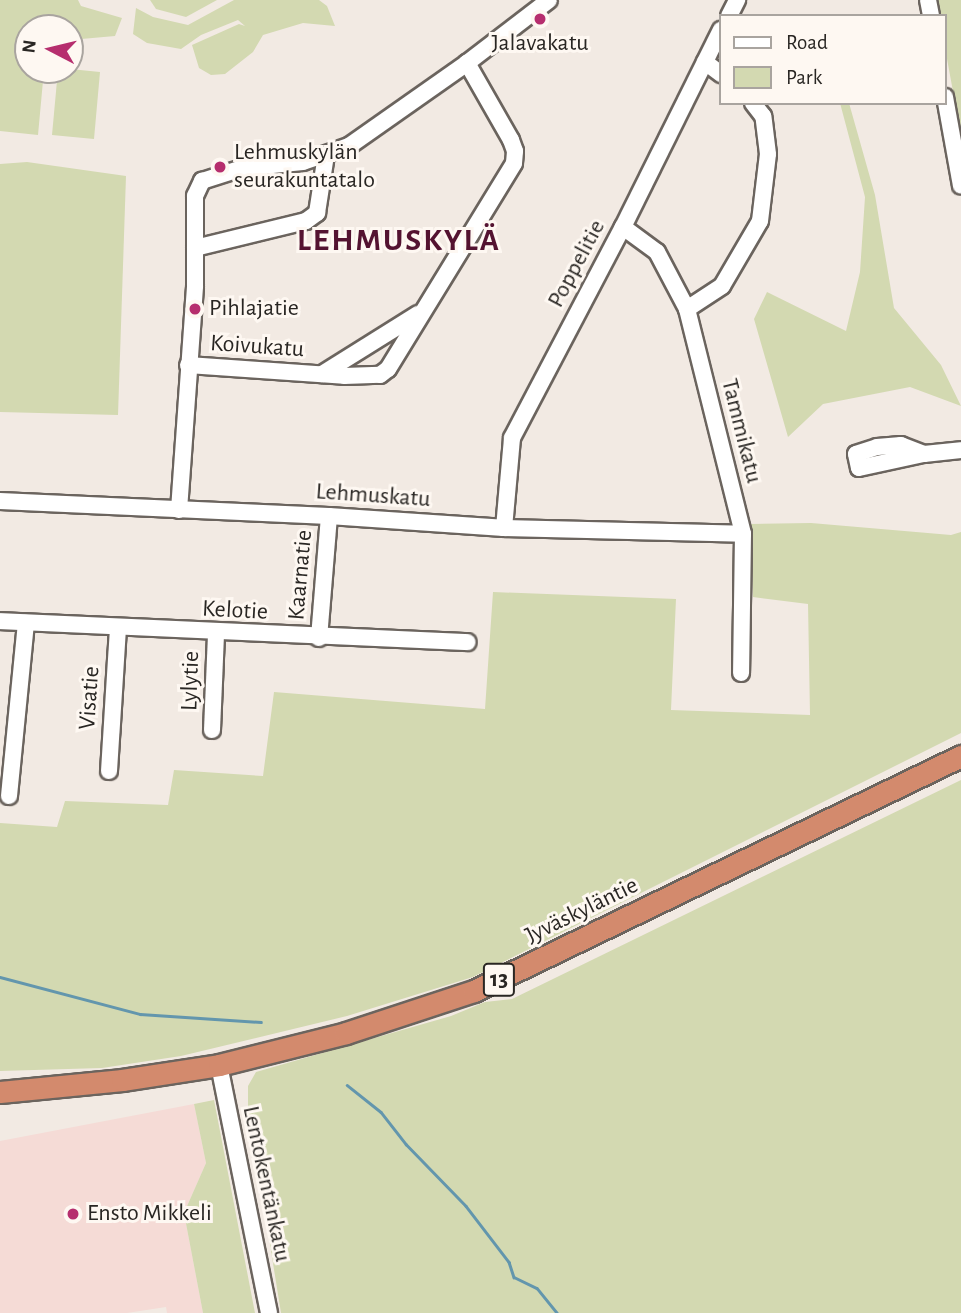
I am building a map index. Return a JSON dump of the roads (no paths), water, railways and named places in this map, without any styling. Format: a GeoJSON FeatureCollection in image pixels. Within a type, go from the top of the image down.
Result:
{"type":"FeatureCollection","features":[{"type":"Feature","properties":{"kind":"highway","name":"Jyväskyläntie"},"geometry":{"type":"LineString","coordinates":[[0,1092],[122,1080],[219,1065],[346,1033],[474,991],[961,755]]}},
{"type":"Feature","properties":{"kind":"street"},"geometry":{"type":"LineString","coordinates":[[179,510],[195,248],[195,196],[202,181],[242,168],[303,162],[349,146],[467,63],[549,0]]}},
{"type":"Feature","properties":{"kind":"street","name":"Poppelitie"},"geometry":{"type":"LineString","coordinates":[[503,528],[512,438],[623,227],[720,32]]}},
{"type":"Feature","properties":{"kind":"street"},"geometry":{"type":"LineString","coordinates":[[705,62],[720,73]]}},
{"type":"Feature","properties":{"kind":"street","name":"Koivukatu"},"geometry":{"type":"LineString","coordinates":[[188,365],[322,374],[380,375],[388,369],[514,163],[515,151],[510,140],[467,63]]}},
{"type":"Feature","properties":{"kind":"street"},"geometry":{"type":"LineString","coordinates":[[687,309],[722,286],[760,221],[768,154],[763,116],[755,105]]}},
{"type":"Feature","properties":{"kind":"street"},"geometry":{"type":"LineString","coordinates":[[946,105],[961,186]]}},
{"type":"Feature","properties":{"kind":"street"},"geometry":{"type":"LineString","coordinates":[[195,248],[306,221],[317,213],[326,155]]}},
{"type":"Feature","properties":{"kind":"street","name":"Tammikatu"},"geometry":{"type":"LineString","coordinates":[[623,227],[657,252],[687,309],[743,534],[741,673]]}},
{"type":"Feature","properties":{"kind":"street","name":"Koivukatu"},"geometry":{"type":"LineString","coordinates":[[322,374],[422,312]]}},
{"type":"Feature","properties":{"kind":"street"},"geometry":{"type":"LineString","coordinates":[[924,454],[961,450]]}},
{"type":"Feature","properties":{"kind":"street","name":"Lehmuskatu"},"geometry":{"type":"LineString","coordinates":[[0,501],[329,516],[503,528],[743,534]]}},
{"type":"Feature","properties":{"kind":"street","name":"Kaarnatie"},"geometry":{"type":"LineString","coordinates":[[319,638],[329,516]]}},
{"type":"Feature","properties":{"kind":"street","name":"Kelotie"},"geometry":{"type":"LineString","coordinates":[[0,621],[319,638],[468,642]]}},
{"type":"Feature","properties":{"kind":"street"},"geometry":{"type":"LineString","coordinates":[[9,796],[26,623]]}},
{"type":"Feature","properties":{"kind":"street","name":"Visatie"},"geometry":{"type":"LineString","coordinates":[[109,771],[118,628]]}},
{"type":"Feature","properties":{"kind":"street","name":"Lylytie"},"geometry":{"type":"LineString","coordinates":[[212,730],[216,633]]}},
{"type":"Feature","properties":{"kind":"street","name":"Lentokentänkatu"},"geometry":{"type":"LineString","coordinates":[[219,1065],[269,1313]]}},
{"type":"Feature","properties":{"kind":"waterway"},"geometry":{"type":"LineString","coordinates":[[0,977],[140,1014],[261,1022]]}},
{"type":"Feature","properties":{"kind":"waterway"},"geometry":{"type":"LineString","coordinates":[[347,1085],[381,1112],[406,1144],[466,1206],[509,1262],[514,1277],[537,1288],[557,1313]]}},
{"type":"Feature","properties":{"kind":"place","name":"Jalavakatu"},"geometry":{"type":"Point","coordinates":[540,19]}},
{"type":"Feature","properties":{"kind":"place","name":"Lehmuskylän seurakuntatalo"},"geometry":{"type":"Point","coordinates":[220,167]}},
{"type":"Feature","properties":{"kind":"place","name":"Pihlajatie"},"geometry":{"type":"Point","coordinates":[195,309]}},
{"type":"Feature","properties":{"kind":"place","name":"Ensto Mikkeli"},"geometry":{"type":"Point","coordinates":[73,1214]}},
{"type":"Feature","properties":{"kind":"district","name":"LEHMUSKYLÄ"},"geometry":{"type":"Point","coordinates":[399,240]}}]}
